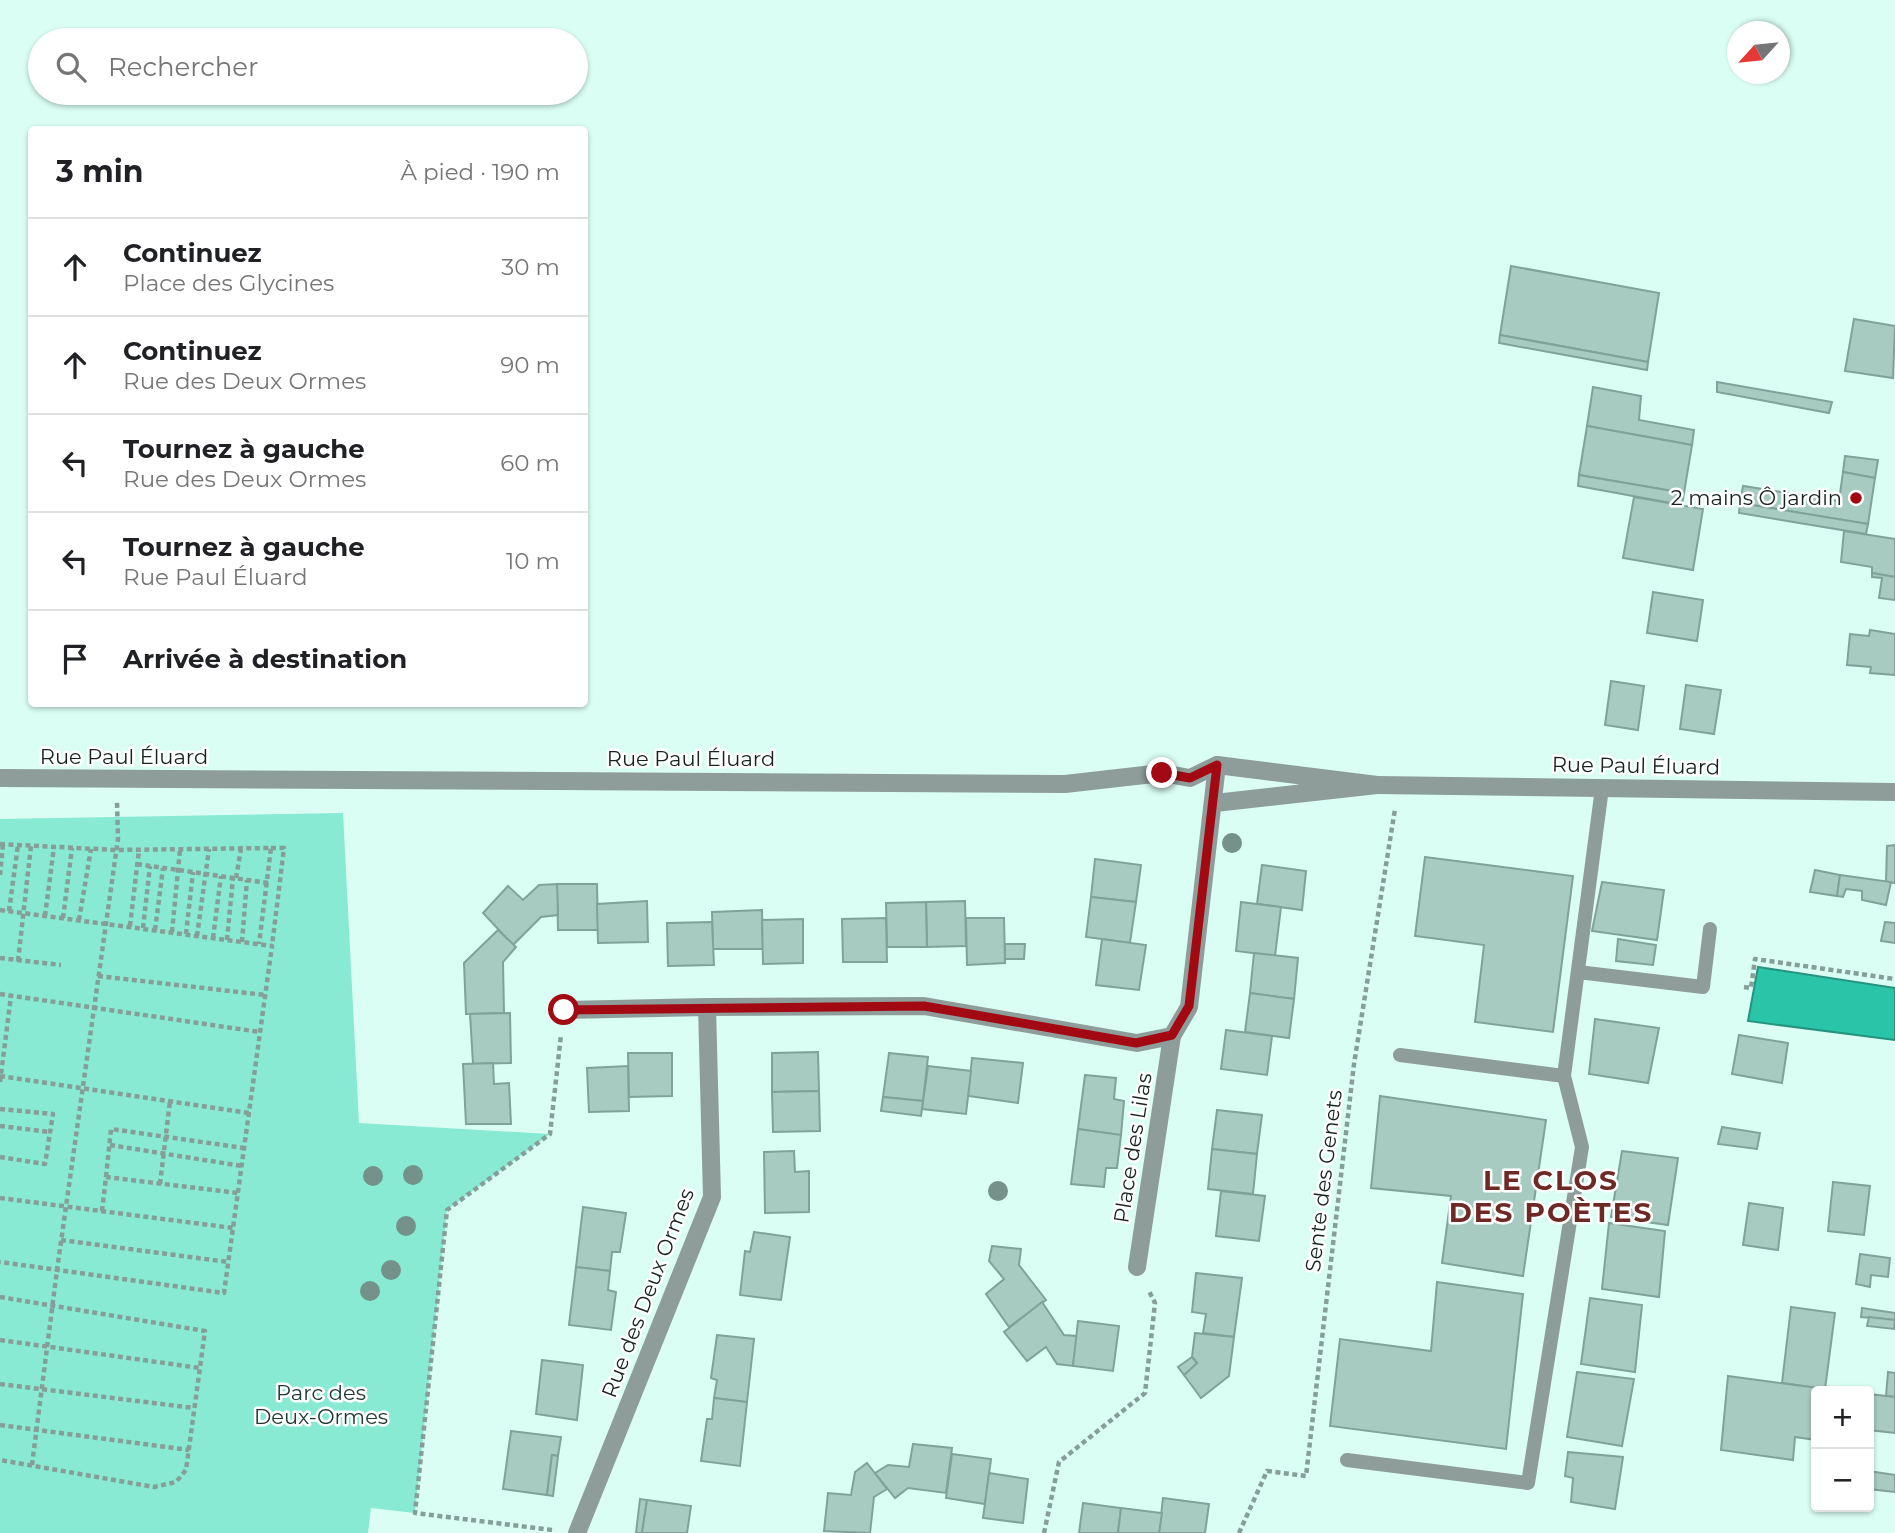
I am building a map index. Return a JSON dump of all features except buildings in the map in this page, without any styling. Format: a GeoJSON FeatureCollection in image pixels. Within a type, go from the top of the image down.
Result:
{"type":"FeatureCollection","features":[{"type":"Feature","properties":{"kind":"street","name":"Rue Paul Éluard"},"geometry":{"type":"LineString","coordinates":[[0,778],[1065,784],[1162,773],[1190,778],[1217,765],[1398,786],[1895,792]]}},
{"type":"Feature","properties":{"kind":"street"},"geometry":{"type":"LineString","coordinates":[[564,1010],[924,1006],[1136,1043],[1172,1035],[1189,1006],[1215,803],[1217,765]]}},
{"type":"Feature","properties":{"kind":"street","name":"Rue Paul Éluard"},"geometry":{"type":"LineString","coordinates":[[1215,803],[1377,785]]}},
{"type":"Feature","properties":{"kind":"street","name":"Rue des Deux Ormes"},"geometry":{"type":"LineString","coordinates":[[577,1533],[712,1197],[707,1007]]}},
{"type":"Feature","properties":{"kind":"street","name":"Place des Lilas"},"geometry":{"type":"LineString","coordinates":[[1137,1267],[1172,1035]]}},
{"type":"Feature","properties":{"kind":"lane"},"geometry":{"type":"LineString","coordinates":[[1347,1460],[1528,1483],[1582,1147],[1564,1076],[1602,788]]}},
{"type":"Feature","properties":{"kind":"lane"},"geometry":{"type":"LineString","coordinates":[[1578,972],[1703,987],[1710,929]]}},
{"type":"Feature","properties":{"kind":"lane"},"geometry":{"type":"LineString","coordinates":[[1400,1055],[1564,1076]]}},
{"type":"Feature","properties":{"kind":"path"},"geometry":{"type":"LineString","coordinates":[[32,1465],[116,850],[117,780]]}},
{"type":"Feature","properties":{"kind":"path","name":"Sente des Genets"},"geometry":{"type":"LineString","coordinates":[[1239,1533],[1267,1471],[1306,1476],[1354,1064],[1398,786]]}},
{"type":"Feature","properties":{"kind":"path"},"geometry":{"type":"LineString","coordinates":[[0,874],[2,844],[116,850],[284,848],[224,1293],[0,1262]]}},
{"type":"Feature","properties":{"kind":"path"},"geometry":{"type":"LineString","coordinates":[[9,911],[18,845]]}},
{"type":"Feature","properties":{"kind":"path"},"geometry":{"type":"LineString","coordinates":[[18,961],[32,846]]}},
{"type":"Feature","properties":{"kind":"path"},"geometry":{"type":"LineString","coordinates":[[46,916],[54,847]]}},
{"type":"Feature","properties":{"kind":"path"},"geometry":{"type":"LineString","coordinates":[[63,918],[72,848]]}},
{"type":"Feature","properties":{"kind":"path"},"geometry":{"type":"LineString","coordinates":[[259,944],[271,848]]}},
{"type":"Feature","properties":{"kind":"path"},"geometry":{"type":"LineString","coordinates":[[79,920],[91,849]]}},
{"type":"Feature","properties":{"kind":"path"},"geometry":{"type":"LineString","coordinates":[[197,936],[209,849]]}},
{"type":"Feature","properties":{"kind":"path"},"geometry":{"type":"LineString","coordinates":[[227,940],[241,849]]}},
{"type":"Feature","properties":{"kind":"path"},"geometry":{"type":"LineString","coordinates":[[130,926],[139,850]]}},
{"type":"Feature","properties":{"kind":"path"},"geometry":{"type":"LineString","coordinates":[[172,932],[180,850]]}},
{"type":"Feature","properties":{"kind":"path"},"geometry":{"type":"LineString","coordinates":[[137,864],[268,883]]}},
{"type":"Feature","properties":{"kind":"path"},"geometry":{"type":"LineString","coordinates":[[144,928],[150,866]]}},
{"type":"Feature","properties":{"kind":"path"},"geometry":{"type":"LineString","coordinates":[[155,930],[163,868]]}},
{"type":"Feature","properties":{"kind":"path"},"geometry":{"type":"LineString","coordinates":[[186,934],[193,872]]}},
{"type":"Feature","properties":{"kind":"path"},"geometry":{"type":"LineString","coordinates":[[213,938],[221,876]]}},
{"type":"Feature","properties":{"kind":"path"},"geometry":{"type":"LineString","coordinates":[[242,942],[247,880]]}},
{"type":"Feature","properties":{"kind":"path"},"geometry":{"type":"LineString","coordinates":[[0,910],[272,946]]}},
{"type":"Feature","properties":{"kind":"path"},"geometry":{"type":"LineString","coordinates":[[0,958],[61,965]]}},
{"type":"Feature","properties":{"kind":"path"},"geometry":{"type":"LineString","coordinates":[[1744,987],[1751,988],[1755,960],[1895,979]]}},
{"type":"Feature","properties":{"kind":"path"},"geometry":{"type":"LineString","coordinates":[[98,976],[265,995]]}},
{"type":"Feature","properties":{"kind":"path"},"geometry":{"type":"LineString","coordinates":[[0,994],[260,1032]]}},
{"type":"Feature","properties":{"kind":"path"},"geometry":{"type":"LineString","coordinates":[[10,996],[0,1078],[249,1113]]}},
{"type":"Feature","properties":{"kind":"path"},"geometry":{"type":"LineString","coordinates":[[564,1010],[550,1134],[447,1210],[415,1513],[577,1533]]}},
{"type":"Feature","properties":{"kind":"path"},"geometry":{"type":"LineString","coordinates":[[160,1184],[170,1101]]}},
{"type":"Feature","properties":{"kind":"path"},"geometry":{"type":"LineString","coordinates":[[0,1108],[52,1114],[45,1164],[0,1157]]}},
{"type":"Feature","properties":{"kind":"path"},"geometry":{"type":"LineString","coordinates":[[0,1126],[50,1132]]}},
{"type":"Feature","properties":{"kind":"path"},"geometry":{"type":"LineString","coordinates":[[102,1211],[111,1129],[244,1148]]}},
{"type":"Feature","properties":{"kind":"path"},"geometry":{"type":"LineString","coordinates":[[110,1145],[242,1166]]}},
{"type":"Feature","properties":{"kind":"path"},"geometry":{"type":"LineString","coordinates":[[106,1177],[238,1193]]}},
{"type":"Feature","properties":{"kind":"path"},"geometry":{"type":"LineString","coordinates":[[0,1198],[233,1228]]}},
{"type":"Feature","properties":{"kind":"path"},"geometry":{"type":"LineString","coordinates":[[61,1240],[228,1262]]}},
{"type":"Feature","properties":{"kind":"path"},"geometry":{"type":"LineString","coordinates":[[1044,1533],[1059,1462],[1146,1393],[1155,1303],[1137,1267]]}},
{"type":"Feature","properties":{"kind":"path"},"geometry":{"type":"LineString","coordinates":[[0,1297],[205,1331],[183,1476],[162,1487],[0,1460]]}},
{"type":"Feature","properties":{"kind":"path"},"geometry":{"type":"LineString","coordinates":[[0,1340],[200,1368]]}},
{"type":"Feature","properties":{"kind":"path"},"geometry":{"type":"LineString","coordinates":[[0,1384],[194,1408]]}},
{"type":"Feature","properties":{"kind":"path"},"geometry":{"type":"LineString","coordinates":[[0,1424],[189,1450]]}},
{"type":"Feature","properties":{"kind":"green space","name":"Parc des Deux-Ormes"},"geometry":{"type":"Polygon","coordinates":[[[343,813],[359,1123],[550,1134],[447,1210],[415,1513],[371,1508],[368,1533],[0,1533],[0,819],[343,813]]]}},
{"type":"Feature","properties":{"kind":"shaded area"},"geometry":{"type":"Polygon","coordinates":[[[1758,967],[1895,988],[1895,1040],[1748,1021],[1758,967]]]}},
{"type":"Feature","properties":{"kind":"place","name":"2 mains Ô jardin"},"geometry":{"type":"Point","coordinates":[1856,498]}},
{"type":"Feature","properties":{"kind":"district","name":"LE CLOS DES POÈTES"},"geometry":{"type":"Point","coordinates":[1551,1196]}},
{"type":"Feature","properties":{"kind":"route"},"geometry":{"type":"LineString","coordinates":[[564,1010],[924,1006],[1136,1043],[1172,1035],[1189,1006],[1215,803],[1217,765],[1190,778],[1162,773]]}}]}
